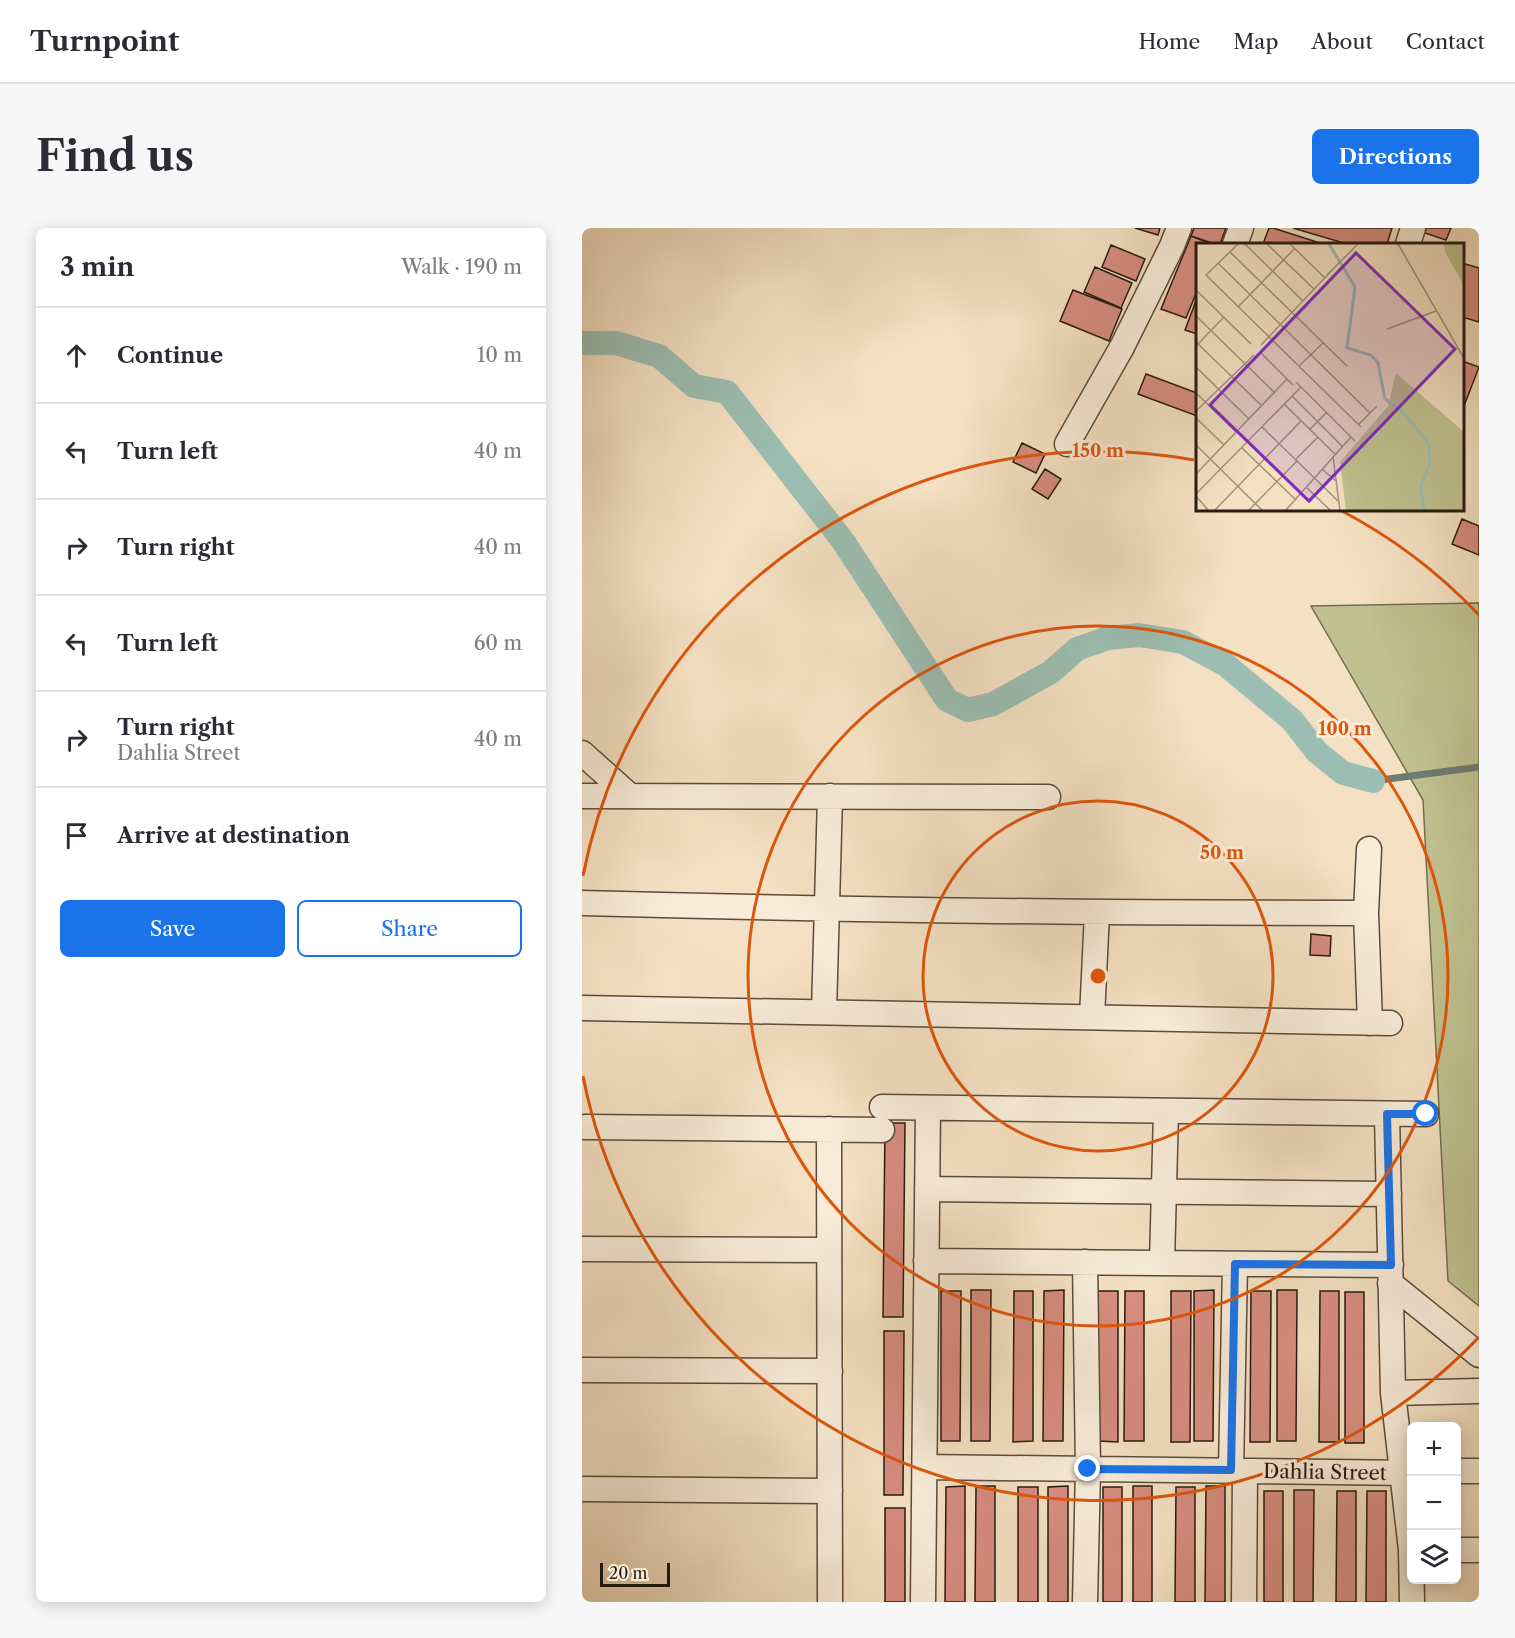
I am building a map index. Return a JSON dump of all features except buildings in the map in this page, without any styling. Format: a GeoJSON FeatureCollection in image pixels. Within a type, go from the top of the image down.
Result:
{"type":"FeatureCollection","features":[{"type":"Feature","properties":{"kind":"street"},"geometry":{"type":"LineString","coordinates":[[1067,444],[1122,347],[1173,246],[1179,228]]}},
{"type":"Feature","properties":{"kind":"street"},"geometry":{"type":"LineString","coordinates":[[1235,243],[1241,228]]}},
{"type":"Feature","properties":{"kind":"street"},"geometry":{"type":"LineString","coordinates":[[1408,243],[1413,228]]}},
{"type":"Feature","properties":{"kind":"street"},"geometry":{"type":"LineString","coordinates":[[582,753],[630,796]]}},
{"type":"Feature","properties":{"kind":"street"},"geometry":{"type":"LineString","coordinates":[[582,796],[1048,797]]}},
{"type":"Feature","properties":{"kind":"street"},"geometry":{"type":"LineString","coordinates":[[824,1012],[830,796]]}},
{"type":"Feature","properties":{"kind":"street"},"geometry":{"type":"LineString","coordinates":[[582,1008],[1380,1023],[1366,913],[1369,849]]}},
{"type":"Feature","properties":{"kind":"street"},"geometry":{"type":"LineString","coordinates":[[582,903],[1097,913],[1366,913]]}},
{"type":"Feature","properties":{"kind":"street"},"geometry":{"type":"LineString","coordinates":[[1092,1017],[1097,913]]}},
{"type":"Feature","properties":{"kind":"street"},"geometry":{"type":"LineString","coordinates":[[923,1602],[928,1108]]}},
{"type":"Feature","properties":{"kind":"street"},"geometry":{"type":"LineString","coordinates":[[583,1128],[829,1129],[928,1108],[1426,1114]]}},
{"type":"Feature","properties":{"kind":"street"},"geometry":{"type":"LineString","coordinates":[[1162,1263],[1166,1111]]}},
{"type":"Feature","properties":{"kind":"street"},"geometry":{"type":"LineString","coordinates":[[1387,1114],[1394,1393],[1406,1473],[1410,1530]]}},
{"type":"Feature","properties":{"kind":"street"},"geometry":{"type":"LineString","coordinates":[[829,1129],[830,1602]]}},
{"type":"Feature","properties":{"kind":"street"},"geometry":{"type":"LineString","coordinates":[[927,1189],[1389,1194]]}},
{"type":"Feature","properties":{"kind":"street"},"geometry":{"type":"LineString","coordinates":[[582,1249],[829,1250]]}},
{"type":"Feature","properties":{"kind":"street"},"geometry":{"type":"LineString","coordinates":[[926,1261],[1235,1264],[1391,1274],[1479,1355]]}},
{"type":"Feature","properties":{"kind":"street"},"geometry":{"type":"LineString","coordinates":[[1085,1262],[1088,1469],[1085,1602]]}},
{"type":"Feature","properties":{"kind":"street"},"geometry":{"type":"LineString","coordinates":[[1235,1264],[1238,1470],[1244,1602]]}},
{"type":"Feature","properties":{"kind":"street"},"geometry":{"type":"LineString","coordinates":[[582,1370],[830,1371]]}},
{"type":"Feature","properties":{"kind":"street"},"geometry":{"type":"LineString","coordinates":[[1394,1393],[1479,1391]]}},
{"type":"Feature","properties":{"kind":"street","name":"Dahlia Street"},"geometry":{"type":"LineString","coordinates":[[924,1467],[1406,1473]]}},
{"type":"Feature","properties":{"kind":"street"},"geometry":{"type":"LineString","coordinates":[[1461,1471],[1479,1471]]}},
{"type":"Feature","properties":{"kind":"street"},"geometry":{"type":"LineString","coordinates":[[582,1489],[830,1491]]}},
{"type":"Feature","properties":{"kind":"street"},"geometry":{"type":"LineString","coordinates":[[1461,1550],[1479,1550]]}},
{"type":"Feature","properties":{"kind":"street"},"geometry":{"type":"LineString","coordinates":[[1412,1584],[1412,1602]]}},
{"type":"Feature","properties":{"kind":"green space"},"geometry":{"type":"Polygon","coordinates":[[[1479,603],[1479,1306],[1448,1281],[1423,800],[1311,606],[1479,603]]]}},
{"type":"Feature","properties":{"kind":"waterway"},"geometry":{"type":"LineString","coordinates":[[582,343],[616,343],[659,356],[694,386],[727,392],[843,541],[947,700],[968,710],[993,704],[1051,672],[1077,649],[1108,638],[1139,635],[1183,642],[1226,665],[1292,720],[1317,752],[1343,773],[1373,781]]}},
{"type":"Feature","properties":{"kind":"waterway"},"geometry":{"type":"LineString","coordinates":[[1373,781],[1479,767]]}},
{"type":"Feature","properties":{"kind":"route"},"geometry":{"type":"LineString","coordinates":[[1088,1469],[1231,1470],[1235,1264],[1391,1265],[1387,1114],[1426,1114]]}}]}
